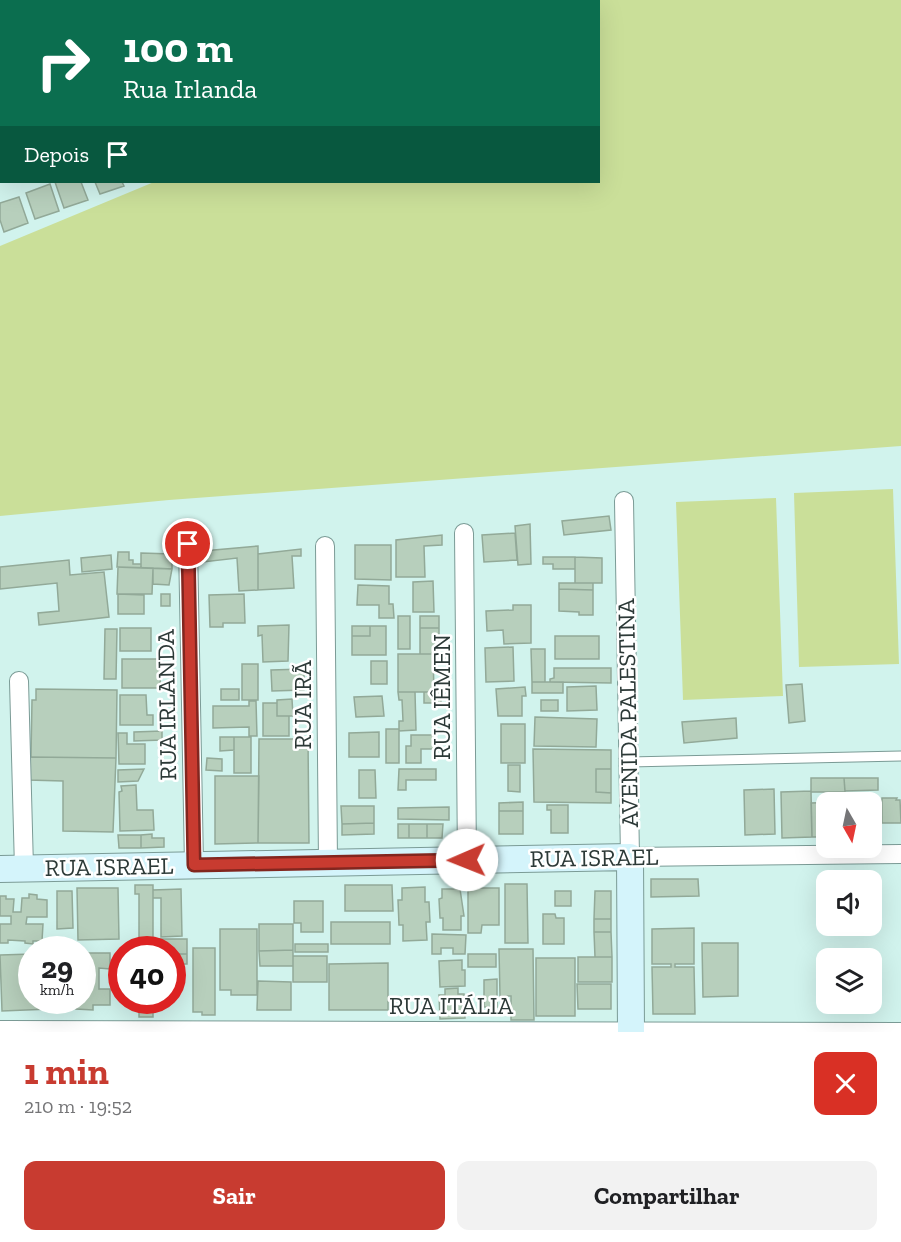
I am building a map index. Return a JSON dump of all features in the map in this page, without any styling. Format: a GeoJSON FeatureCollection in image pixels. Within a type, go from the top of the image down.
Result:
{"type":"FeatureCollection","features":[{"type":"Feature","properties":{"kind":"street","name":"AVENIDA PALESTINA"},"geometry":{"type":"LineString","coordinates":[[624,501],[631,1031]]}},
{"type":"Feature","properties":{"kind":"street","name":"RUA IÊMEN"},"geometry":{"type":"LineString","coordinates":[[464,533],[467,860]]}},
{"type":"Feature","properties":{"kind":"street","name":"RUA IRLANDA"},"geometry":{"type":"LineString","coordinates":[[188,544],[194,865]]}},
{"type":"Feature","properties":{"kind":"street","name":"RUA IRÃ"},"geometry":{"type":"LineString","coordinates":[[325,546],[328,863]]}},
{"type":"Feature","properties":{"kind":"street"},"geometry":{"type":"LineString","coordinates":[[12,868],[19,681]]}},
{"type":"Feature","properties":{"kind":"street","name":"RUA ISRAEL"},"geometry":{"type":"LineString","coordinates":[[12,868],[901,854]]}},
{"type":"Feature","properties":{"kind":"street","name":"RUA ITÁLIA"},"geometry":{"type":"LineString","coordinates":[[0,1030],[901,1032]]}},
{"type":"Feature","properties":{"kind":"lane"},"geometry":{"type":"LineString","coordinates":[[628,762],[901,756]]}},
{"type":"Feature","properties":{"kind":"green space"},"geometry":{"type":"Polygon","coordinates":[[[600,0],[901,0],[901,446],[169,500],[0,516],[0,246],[152,183],[600,183],[600,0]]]}},
{"type":"Feature","properties":{"kind":"green space"},"geometry":{"type":"Polygon","coordinates":[[[893,489],[899,664],[799,667],[794,493],[893,489]]]}},
{"type":"Feature","properties":{"kind":"green space"},"geometry":{"type":"Polygon","coordinates":[[[776,498],[783,696],[683,700],[676,502],[776,498]]]}},
{"type":"Feature","properties":{"kind":"building"},"geometry":{"type":"Polygon","coordinates":[[[55,183],[81,183],[88,200],[64,208],[55,183]]]}},
{"type":"Feature","properties":{"kind":"building"},"geometry":{"type":"Polygon","coordinates":[[[95,183],[122,183],[124,186],[100,194],[95,183]]]}},
{"type":"Feature","properties":{"kind":"building"},"geometry":{"type":"Polygon","coordinates":[[[50,184],[59,211],[35,219],[26,193],[50,184]]]}},
{"type":"Feature","properties":{"kind":"building"},"geometry":{"type":"Polygon","coordinates":[[[19,197],[28,223],[4,232],[0,220],[0,203],[19,197]]]}},
{"type":"Feature","properties":{"kind":"building"},"geometry":{"type":"Polygon","coordinates":[[[609,516],[611,530],[564,535],[562,521],[609,516]]]}},
{"type":"Feature","properties":{"kind":"building"},"geometry":{"type":"Polygon","coordinates":[[[530,524],[531,564],[518,565],[515,526],[530,524]]]}},
{"type":"Feature","properties":{"kind":"building"},"geometry":{"type":"Polygon","coordinates":[[[515,533],[517,560],[484,562],[482,535],[515,533]]]}},
{"type":"Feature","properties":{"kind":"building"},"geometry":{"type":"Polygon","coordinates":[[[442,535],[442,545],[424,546],[425,577],[396,577],[396,540],[442,535]]]}},
{"type":"Feature","properties":{"kind":"building"},"geometry":{"type":"Polygon","coordinates":[[[355,545],[391,545],[391,580],[355,579],[355,545]]]}},
{"type":"Feature","properties":{"kind":"building"},"geometry":{"type":"Polygon","coordinates":[[[258,546],[258,590],[239,591],[237,558],[203,562],[203,551],[258,546]]]}},
{"type":"Feature","properties":{"kind":"building"},"geometry":{"type":"Polygon","coordinates":[[[301,549],[301,556],[292,556],[294,588],[258,590],[258,554],[301,549]]]}},
{"type":"Feature","properties":{"kind":"building"},"geometry":{"type":"Polygon","coordinates":[[[118,552],[129,552],[129,560],[133,560],[133,564],[141,564],[141,568],[117,567],[118,552]]]}},
{"type":"Feature","properties":{"kind":"building"},"geometry":{"type":"Polygon","coordinates":[[[141,553],[172,554],[172,569],[141,568],[141,553]]]}},
{"type":"Feature","properties":{"kind":"building"},"geometry":{"type":"Polygon","coordinates":[[[111,555],[112,569],[82,572],[81,558],[111,555]]]}},
{"type":"Feature","properties":{"kind":"building"},"geometry":{"type":"Polygon","coordinates":[[[543,557],[575,557],[575,569],[553,569],[553,564],[543,564],[543,557]]]}},
{"type":"Feature","properties":{"kind":"building"},"geometry":{"type":"Polygon","coordinates":[[[575,557],[602,558],[602,583],[575,583],[575,557]]]}},
{"type":"Feature","properties":{"kind":"building"},"geometry":{"type":"Polygon","coordinates":[[[69,560],[70,575],[104,572],[109,617],[39,625],[38,613],[59,611],[57,583],[0,589],[0,567],[69,560]]]}},
{"type":"Feature","properties":{"kind":"building"},"geometry":{"type":"Polygon","coordinates":[[[118,567],[153,568],[152,594],[117,594],[118,567]]]}},
{"type":"Feature","properties":{"kind":"building"},"geometry":{"type":"Polygon","coordinates":[[[153,568],[172,569],[169,585],[153,584],[153,568]]]}},
{"type":"Feature","properties":{"kind":"building"},"geometry":{"type":"Polygon","coordinates":[[[433,581],[434,612],[413,612],[413,582],[433,581]]]}},
{"type":"Feature","properties":{"kind":"building"},"geometry":{"type":"Polygon","coordinates":[[[559,583],[593,583],[593,590],[559,589],[559,583]]]}},
{"type":"Feature","properties":{"kind":"building"},"geometry":{"type":"Polygon","coordinates":[[[358,585],[389,586],[389,604],[393,604],[394,618],[379,618],[379,605],[357,605],[358,585]]]}},
{"type":"Feature","properties":{"kind":"building"},"geometry":{"type":"Polygon","coordinates":[[[559,589],[593,590],[593,615],[559,611],[559,589]]]}},
{"type":"Feature","properties":{"kind":"building"},"geometry":{"type":"Polygon","coordinates":[[[118,594],[144,595],[144,614],[118,614],[118,594]]]}},
{"type":"Feature","properties":{"kind":"building"},"geometry":{"type":"Polygon","coordinates":[[[161,594],[170,594],[170,606],[161,606],[161,594]]]}},
{"type":"Feature","properties":{"kind":"building"},"geometry":{"type":"Polygon","coordinates":[[[244,594],[245,623],[223,623],[223,627],[210,627],[209,595],[244,594]]]}},
{"type":"Feature","properties":{"kind":"building"},"geometry":{"type":"Polygon","coordinates":[[[513,605],[531,605],[531,643],[504,644],[503,630],[487,631],[486,611],[513,610],[513,605]]]}},
{"type":"Feature","properties":{"kind":"building"},"geometry":{"type":"Polygon","coordinates":[[[398,616],[410,616],[410,649],[398,649],[398,616]]]}},
{"type":"Feature","properties":{"kind":"building"},"geometry":{"type":"Polygon","coordinates":[[[420,616],[439,616],[439,628],[420,628],[420,616]]]}},
{"type":"Feature","properties":{"kind":"building"},"geometry":{"type":"Polygon","coordinates":[[[289,625],[288,661],[263,662],[262,635],[258,636],[258,626],[289,625]]]}},
{"type":"Feature","properties":{"kind":"building"},"geometry":{"type":"Polygon","coordinates":[[[352,626],[370,626],[370,636],[352,636],[352,626]]]}},
{"type":"Feature","properties":{"kind":"building"},"geometry":{"type":"Polygon","coordinates":[[[370,626],[386,626],[386,655],[352,655],[352,636],[370,636],[370,626]]]}},
{"type":"Feature","properties":{"kind":"building"},"geometry":{"type":"Polygon","coordinates":[[[120,628],[151,628],[151,651],[120,651],[120,628]]]}},
{"type":"Feature","properties":{"kind":"building"},"geometry":{"type":"Polygon","coordinates":[[[420,628],[439,628],[439,654],[420,654],[420,628]]]}},
{"type":"Feature","properties":{"kind":"building"},"geometry":{"type":"Polygon","coordinates":[[[105,629],[117,629],[116,679],[104,679],[105,629]]]}},
{"type":"Feature","properties":{"kind":"building"},"geometry":{"type":"Polygon","coordinates":[[[555,636],[599,636],[599,659],[555,659],[555,636]]]}},
{"type":"Feature","properties":{"kind":"building"},"geometry":{"type":"Polygon","coordinates":[[[513,647],[514,681],[486,682],[485,648],[513,647]]]}},
{"type":"Feature","properties":{"kind":"building"},"geometry":{"type":"Polygon","coordinates":[[[531,649],[545,649],[545,682],[532,682],[531,649]]]}},
{"type":"Feature","properties":{"kind":"building"},"geometry":{"type":"Polygon","coordinates":[[[398,654],[433,654],[434,692],[398,692],[398,654]]]}},
{"type":"Feature","properties":{"kind":"building"},"geometry":{"type":"Polygon","coordinates":[[[122,659],[161,659],[160,688],[122,688],[122,659]]]}},
{"type":"Feature","properties":{"kind":"building"},"geometry":{"type":"Polygon","coordinates":[[[371,661],[387,661],[387,684],[371,684],[371,661]]]}},
{"type":"Feature","properties":{"kind":"building"},"geometry":{"type":"Polygon","coordinates":[[[242,664],[258,664],[258,700],[242,700],[242,664]]]}},
{"type":"Feature","properties":{"kind":"building"},"geometry":{"type":"Polygon","coordinates":[[[554,668],[611,668],[611,683],[550,682],[550,679],[554,678],[554,668]]]}},
{"type":"Feature","properties":{"kind":"building"},"geometry":{"type":"Polygon","coordinates":[[[304,669],[304,690],[272,691],[271,670],[304,669]]]}},
{"type":"Feature","properties":{"kind":"building"},"geometry":{"type":"Polygon","coordinates":[[[532,682],[563,682],[563,693],[532,693],[532,682]]]}},
{"type":"Feature","properties":{"kind":"building"},"geometry":{"type":"Polygon","coordinates":[[[802,684],[805,721],[789,723],[786,685],[802,684]]]}},
{"type":"Feature","properties":{"kind":"building"},"geometry":{"type":"Polygon","coordinates":[[[596,686],[597,710],[567,711],[567,687],[596,686]]]}},
{"type":"Feature","properties":{"kind":"building"},"geometry":{"type":"Polygon","coordinates":[[[525,687],[526,696],[522,696],[522,716],[498,716],[496,689],[525,687]]]}},
{"type":"Feature","properties":{"kind":"building"},"geometry":{"type":"Polygon","coordinates":[[[36,689],[117,690],[116,758],[31,757],[32,700],[36,700],[36,689]]]}},
{"type":"Feature","properties":{"kind":"building"},"geometry":{"type":"Polygon","coordinates":[[[221,689],[239,689],[239,700],[221,700],[221,689]]]}},
{"type":"Feature","properties":{"kind":"building"},"geometry":{"type":"Polygon","coordinates":[[[398,692],[415,692],[416,730],[399,731],[399,721],[403,721],[402,700],[399,700],[398,692]]]}},
{"type":"Feature","properties":{"kind":"building"},"geometry":{"type":"Polygon","coordinates":[[[424,692],[441,692],[441,703],[424,703],[424,692]]]}},
{"type":"Feature","properties":{"kind":"building"},"geometry":{"type":"Polygon","coordinates":[[[120,695],[146,695],[147,715],[153,715],[153,725],[120,725],[120,695]]]}},
{"type":"Feature","properties":{"kind":"building"},"geometry":{"type":"Polygon","coordinates":[[[382,696],[384,716],[356,717],[354,697],[382,696]]]}},
{"type":"Feature","properties":{"kind":"building"},"geometry":{"type":"Polygon","coordinates":[[[292,699],[293,716],[277,716],[277,700],[292,699]]]}},
{"type":"Feature","properties":{"kind":"building"},"geometry":{"type":"Polygon","coordinates":[[[541,700],[558,700],[558,711],[541,711],[541,700]]]}},
{"type":"Feature","properties":{"kind":"building"},"geometry":{"type":"Polygon","coordinates":[[[249,701],[256,701],[257,736],[249,736],[249,727],[213,728],[213,706],[249,706],[249,701]]]}},
{"type":"Feature","properties":{"kind":"building"},"geometry":{"type":"Polygon","coordinates":[[[263,703],[277,703],[277,716],[289,716],[289,736],[263,736],[263,703]]]}},
{"type":"Feature","properties":{"kind":"building"},"geometry":{"type":"Polygon","coordinates":[[[535,717],[597,719],[596,747],[534,746],[535,717]]]}},
{"type":"Feature","properties":{"kind":"building"},"geometry":{"type":"Polygon","coordinates":[[[736,718],[737,738],[684,743],[682,722],[736,718]]]}},
{"type":"Feature","properties":{"kind":"building"},"geometry":{"type":"Polygon","coordinates":[[[501,724],[525,724],[525,763],[501,763],[501,724]]]}},
{"type":"Feature","properties":{"kind":"building"},"geometry":{"type":"Polygon","coordinates":[[[386,729],[399,729],[399,763],[386,763],[386,729]]]}},
{"type":"Feature","properties":{"kind":"building"},"geometry":{"type":"Polygon","coordinates":[[[162,731],[162,740],[134,741],[134,732],[162,731]]]}},
{"type":"Feature","properties":{"kind":"building"},"geometry":{"type":"Polygon","coordinates":[[[379,732],[379,757],[349,757],[349,733],[379,732]]]}},
{"type":"Feature","properties":{"kind":"building"},"geometry":{"type":"Polygon","coordinates":[[[118,733],[127,733],[127,744],[145,744],[145,764],[119,764],[118,733]]]}},
{"type":"Feature","properties":{"kind":"building"},"geometry":{"type":"Polygon","coordinates":[[[411,735],[434,735],[435,749],[421,749],[421,763],[406,763],[406,746],[411,746],[411,735]]]}},
{"type":"Feature","properties":{"kind":"building"},"geometry":{"type":"Polygon","coordinates":[[[220,737],[234,737],[234,750],[220,751],[220,737]]]}},
{"type":"Feature","properties":{"kind":"building"},"geometry":{"type":"Polygon","coordinates":[[[234,737],[251,737],[251,773],[234,773],[234,737]]]}},
{"type":"Feature","properties":{"kind":"building"},"geometry":{"type":"Polygon","coordinates":[[[259,739],[308,739],[309,843],[258,843],[259,739]]]}},
{"type":"Feature","properties":{"kind":"building"},"geometry":{"type":"Polygon","coordinates":[[[533,749],[611,750],[611,769],[596,769],[596,792],[611,793],[611,803],[534,802],[533,749]]]}},
{"type":"Feature","properties":{"kind":"building"},"geometry":{"type":"Polygon","coordinates":[[[29,757],[116,758],[113,832],[63,831],[63,781],[28,780],[29,757]]]}},
{"type":"Feature","properties":{"kind":"building"},"geometry":{"type":"Polygon","coordinates":[[[207,758],[222,759],[222,771],[206,770],[207,758]]]}},
{"type":"Feature","properties":{"kind":"building"},"geometry":{"type":"Polygon","coordinates":[[[508,765],[520,765],[520,792],[508,791],[508,765]]]}},
{"type":"Feature","properties":{"kind":"building"},"geometry":{"type":"Polygon","coordinates":[[[144,769],[138,781],[118,782],[118,770],[144,769]]]}},
{"type":"Feature","properties":{"kind":"building"},"geometry":{"type":"Polygon","coordinates":[[[399,769],[436,769],[436,780],[406,780],[406,790],[398,790],[399,769]]]}},
{"type":"Feature","properties":{"kind":"building"},"geometry":{"type":"Polygon","coordinates":[[[596,769],[611,769],[611,793],[596,792],[596,769]]]}},
{"type":"Feature","properties":{"kind":"building"},"geometry":{"type":"Polygon","coordinates":[[[359,770],[375,770],[376,798],[359,798],[359,770]]]}},
{"type":"Feature","properties":{"kind":"building"},"geometry":{"type":"Polygon","coordinates":[[[215,776],[259,776],[258,843],[215,844],[215,776]]]}},
{"type":"Feature","properties":{"kind":"building"},"geometry":{"type":"Polygon","coordinates":[[[811,778],[844,778],[845,792],[811,792],[811,778]]]}},
{"type":"Feature","properties":{"kind":"building"},"geometry":{"type":"Polygon","coordinates":[[[844,778],[878,778],[878,790],[845,791],[844,778]]]}},
{"type":"Feature","properties":{"kind":"building"},"geometry":{"type":"Polygon","coordinates":[[[136,785],[137,810],[153,810],[154,830],[120,831],[119,792],[122,791],[121,786],[136,785]]]}},
{"type":"Feature","properties":{"kind":"building"},"geometry":{"type":"Polygon","coordinates":[[[774,789],[775,834],[745,835],[744,790],[774,789]]]}},
{"type":"Feature","properties":{"kind":"building"},"geometry":{"type":"Polygon","coordinates":[[[811,791],[812,837],[782,838],[781,792],[811,791]]]}},
{"type":"Feature","properties":{"kind":"building"},"geometry":{"type":"Polygon","coordinates":[[[882,798],[900,800],[901,823],[882,823],[882,798]]]}},
{"type":"Feature","properties":{"kind":"building"},"geometry":{"type":"Polygon","coordinates":[[[523,802],[523,811],[499,811],[499,803],[523,802]]]}},
{"type":"Feature","properties":{"kind":"building"},"geometry":{"type":"Polygon","coordinates":[[[811,803],[816,803],[816,837],[812,837],[811,803]]]}},
{"type":"Feature","properties":{"kind":"building"},"geometry":{"type":"Polygon","coordinates":[[[547,805],[568,805],[568,833],[551,833],[551,810],[547,810],[547,805]]]}},
{"type":"Feature","properties":{"kind":"building"},"geometry":{"type":"Polygon","coordinates":[[[341,806],[374,806],[374,823],[342,824],[341,806]]]}},
{"type":"Feature","properties":{"kind":"building"},"geometry":{"type":"Polygon","coordinates":[[[449,807],[449,820],[398,819],[398,808],[449,807]]]}},
{"type":"Feature","properties":{"kind":"building"},"geometry":{"type":"Polygon","coordinates":[[[499,811],[523,811],[523,834],[499,834],[499,811]]]}},
{"type":"Feature","properties":{"kind":"building"},"geometry":{"type":"Polygon","coordinates":[[[374,823],[374,834],[342,835],[342,824],[374,823]]]}},
{"type":"Feature","properties":{"kind":"building"},"geometry":{"type":"Polygon","coordinates":[[[398,824],[409,824],[409,838],[398,838],[398,824]]]}},
{"type":"Feature","properties":{"kind":"building"},"geometry":{"type":"Polygon","coordinates":[[[409,824],[427,824],[427,838],[409,838],[409,824]]]}},
{"type":"Feature","properties":{"kind":"building"},"geometry":{"type":"Polygon","coordinates":[[[427,824],[443,824],[442,838],[427,838],[427,824]]]}},
{"type":"Feature","properties":{"kind":"building"},"geometry":{"type":"Polygon","coordinates":[[[152,834],[152,838],[164,838],[164,847],[141,848],[141,835],[152,834]]]}},
{"type":"Feature","properties":{"kind":"building"},"geometry":{"type":"Polygon","coordinates":[[[118,835],[141,835],[141,848],[119,848],[118,835]]]}},
{"type":"Feature","properties":{"kind":"building"},"geometry":{"type":"Polygon","coordinates":[[[651,879],[698,879],[699,896],[651,897],[651,879]]]}},
{"type":"Feature","properties":{"kind":"building"},"geometry":{"type":"Polygon","coordinates":[[[505,884],[527,884],[528,943],[505,943],[505,884]]]}},
{"type":"Feature","properties":{"kind":"building"},"geometry":{"type":"Polygon","coordinates":[[[135,885],[153,885],[153,936],[139,936],[139,894],[135,894],[135,885]]]}},
{"type":"Feature","properties":{"kind":"building"},"geometry":{"type":"Polygon","coordinates":[[[345,885],[392,885],[393,911],[345,911],[345,885]]]}},
{"type":"Feature","properties":{"kind":"building"},"geometry":{"type":"Polygon","coordinates":[[[425,887],[425,902],[429,902],[430,922],[426,922],[427,940],[403,941],[403,925],[399,925],[398,900],[402,900],[402,888],[425,887]]]}},
{"type":"Feature","properties":{"kind":"building"},"geometry":{"type":"Polygon","coordinates":[[[77,888],[118,888],[119,936],[96,940],[96,936],[78,936],[77,888]]]}},
{"type":"Feature","properties":{"kind":"building"},"geometry":{"type":"Polygon","coordinates":[[[468,888],[499,888],[499,925],[482,925],[481,933],[468,933],[468,888]]]}},
{"type":"Feature","properties":{"kind":"building"},"geometry":{"type":"Polygon","coordinates":[[[181,889],[182,936],[161,936],[161,898],[153,898],[153,890],[181,889]]]}},
{"type":"Feature","properties":{"kind":"building"},"geometry":{"type":"Polygon","coordinates":[[[442,889],[460,889],[464,916],[461,916],[461,930],[443,930],[439,899],[442,898],[442,889]]]}},
{"type":"Feature","properties":{"kind":"building"},"geometry":{"type":"Polygon","coordinates":[[[57,891],[72,891],[73,928],[57,929],[57,891]]]}},
{"type":"Feature","properties":{"kind":"building"},"geometry":{"type":"Polygon","coordinates":[[[555,891],[571,891],[571,906],[555,906],[555,891]]]}},
{"type":"Feature","properties":{"kind":"building"},"geometry":{"type":"Polygon","coordinates":[[[595,891],[611,891],[611,919],[594,919],[595,891]]]}},
{"type":"Feature","properties":{"kind":"building"},"geometry":{"type":"Polygon","coordinates":[[[29,894],[37,895],[37,899],[47,900],[47,917],[27,917],[26,924],[43,924],[42,936],[18,936],[18,941],[8,940],[8,943],[0,943],[0,924],[11,924],[11,916],[0,916],[0,896],[14,899],[13,912],[21,912],[22,898],[29,898],[29,894]]]}},
{"type":"Feature","properties":{"kind":"building"},"geometry":{"type":"Polygon","coordinates":[[[294,901],[323,901],[323,932],[301,932],[301,923],[294,923],[294,901]]]}},
{"type":"Feature","properties":{"kind":"building"},"geometry":{"type":"Polygon","coordinates":[[[543,914],[555,914],[556,918],[564,918],[564,944],[543,944],[543,914]]]}},
{"type":"Feature","properties":{"kind":"building"},"geometry":{"type":"Polygon","coordinates":[[[594,919],[611,919],[611,932],[594,932],[594,919]]]}},
{"type":"Feature","properties":{"kind":"building"},"geometry":{"type":"Polygon","coordinates":[[[331,922],[390,922],[390,944],[331,944],[331,922]]]}},
{"type":"Feature","properties":{"kind":"building"},"geometry":{"type":"Polygon","coordinates":[[[259,924],[293,924],[293,950],[259,951],[259,924]]]}},
{"type":"Feature","properties":{"kind":"building"},"geometry":{"type":"Polygon","coordinates":[[[694,928],[694,964],[675,964],[675,967],[694,967],[695,1014],[653,1014],[652,967],[671,967],[671,964],[652,964],[652,929],[694,928]]]}},
{"type":"Feature","properties":{"kind":"building"},"geometry":{"type":"Polygon","coordinates":[[[220,929],[257,929],[257,995],[231,995],[231,990],[220,990],[220,929]]]}},
{"type":"Feature","properties":{"kind":"building"},"geometry":{"type":"Polygon","coordinates":[[[594,932],[611,932],[612,957],[595,957],[594,932]]]}},
{"type":"Feature","properties":{"kind":"building"},"geometry":{"type":"Polygon","coordinates":[[[432,934],[466,935],[465,954],[453,954],[453,948],[441,948],[441,954],[432,954],[432,934]]]}},
{"type":"Feature","properties":{"kind":"building"},"geometry":{"type":"Polygon","coordinates":[[[702,943],[738,943],[738,996],[703,997],[702,943]]]}},
{"type":"Feature","properties":{"kind":"building"},"geometry":{"type":"Polygon","coordinates":[[[295,944],[328,944],[328,952],[295,952],[295,944]]]}},
{"type":"Feature","properties":{"kind":"building"},"geometry":{"type":"Polygon","coordinates":[[[193,948],[215,948],[215,1015],[193,1012],[193,948]]]}},
{"type":"Feature","properties":{"kind":"building"},"geometry":{"type":"Polygon","coordinates":[[[499,949],[533,949],[534,1020],[511,1020],[511,996],[500,996],[499,949]]]}},
{"type":"Feature","properties":{"kind":"building"},"geometry":{"type":"Polygon","coordinates":[[[293,950],[293,966],[260,966],[259,951],[293,950]]]}},
{"type":"Feature","properties":{"kind":"building"},"geometry":{"type":"Polygon","coordinates":[[[96,953],[108,953],[108,969],[99,968],[99,989],[108,989],[108,1005],[96,1005],[96,953]]]}},
{"type":"Feature","properties":{"kind":"building"},"geometry":{"type":"Polygon","coordinates":[[[18,954],[18,1010],[2,1011],[0,955],[18,954]]]}},
{"type":"Feature","properties":{"kind":"building"},"geometry":{"type":"Polygon","coordinates":[[[468,954],[496,954],[496,967],[468,967],[468,954]]]}},
{"type":"Feature","properties":{"kind":"building"},"geometry":{"type":"Polygon","coordinates":[[[293,956],[327,956],[327,982],[293,982],[293,956]]]}},
{"type":"Feature","properties":{"kind":"building"},"geometry":{"type":"Polygon","coordinates":[[[578,957],[612,957],[612,982],[578,982],[578,957]]]}},
{"type":"Feature","properties":{"kind":"building"},"geometry":{"type":"Polygon","coordinates":[[[536,958],[575,958],[575,1016],[536,1016],[536,958]]]}},
{"type":"Feature","properties":{"kind":"building"},"geometry":{"type":"Polygon","coordinates":[[[462,960],[462,970],[465,970],[465,986],[440,987],[439,961],[462,960]]]}},
{"type":"Feature","properties":{"kind":"building"},"geometry":{"type":"Polygon","coordinates":[[[388,963],[388,1010],[329,1010],[329,964],[388,963]]]}},
{"type":"Feature","properties":{"kind":"building"},"geometry":{"type":"Polygon","coordinates":[[[497,979],[497,1007],[484,1007],[484,980],[497,979]]]}},
{"type":"Feature","properties":{"kind":"building"},"geometry":{"type":"Polygon","coordinates":[[[258,981],[291,982],[291,1010],[257,1010],[258,981]]]}},
{"type":"Feature","properties":{"kind":"building"},"geometry":{"type":"Polygon","coordinates":[[[577,984],[611,984],[611,1009],[578,1009],[577,984]]]}},
{"type":"Feature","properties":{"kind":"building"},"geometry":{"type":"Polygon","coordinates":[[[458,988],[458,994],[464,994],[465,1018],[440,1019],[439,995],[445,995],[445,989],[458,988]]]}},
{"type":"Feature","properties":{"kind":"building"},"geometry":{"type":"Polygon","coordinates":[[[139,1014],[153,1014],[153,1017],[139,1017],[139,1014]]]}},
{"type":"Feature","properties":{"kind":"route"},"geometry":{"type":"LineString","coordinates":[[188,544],[194,865],[467,860]]}}]}
